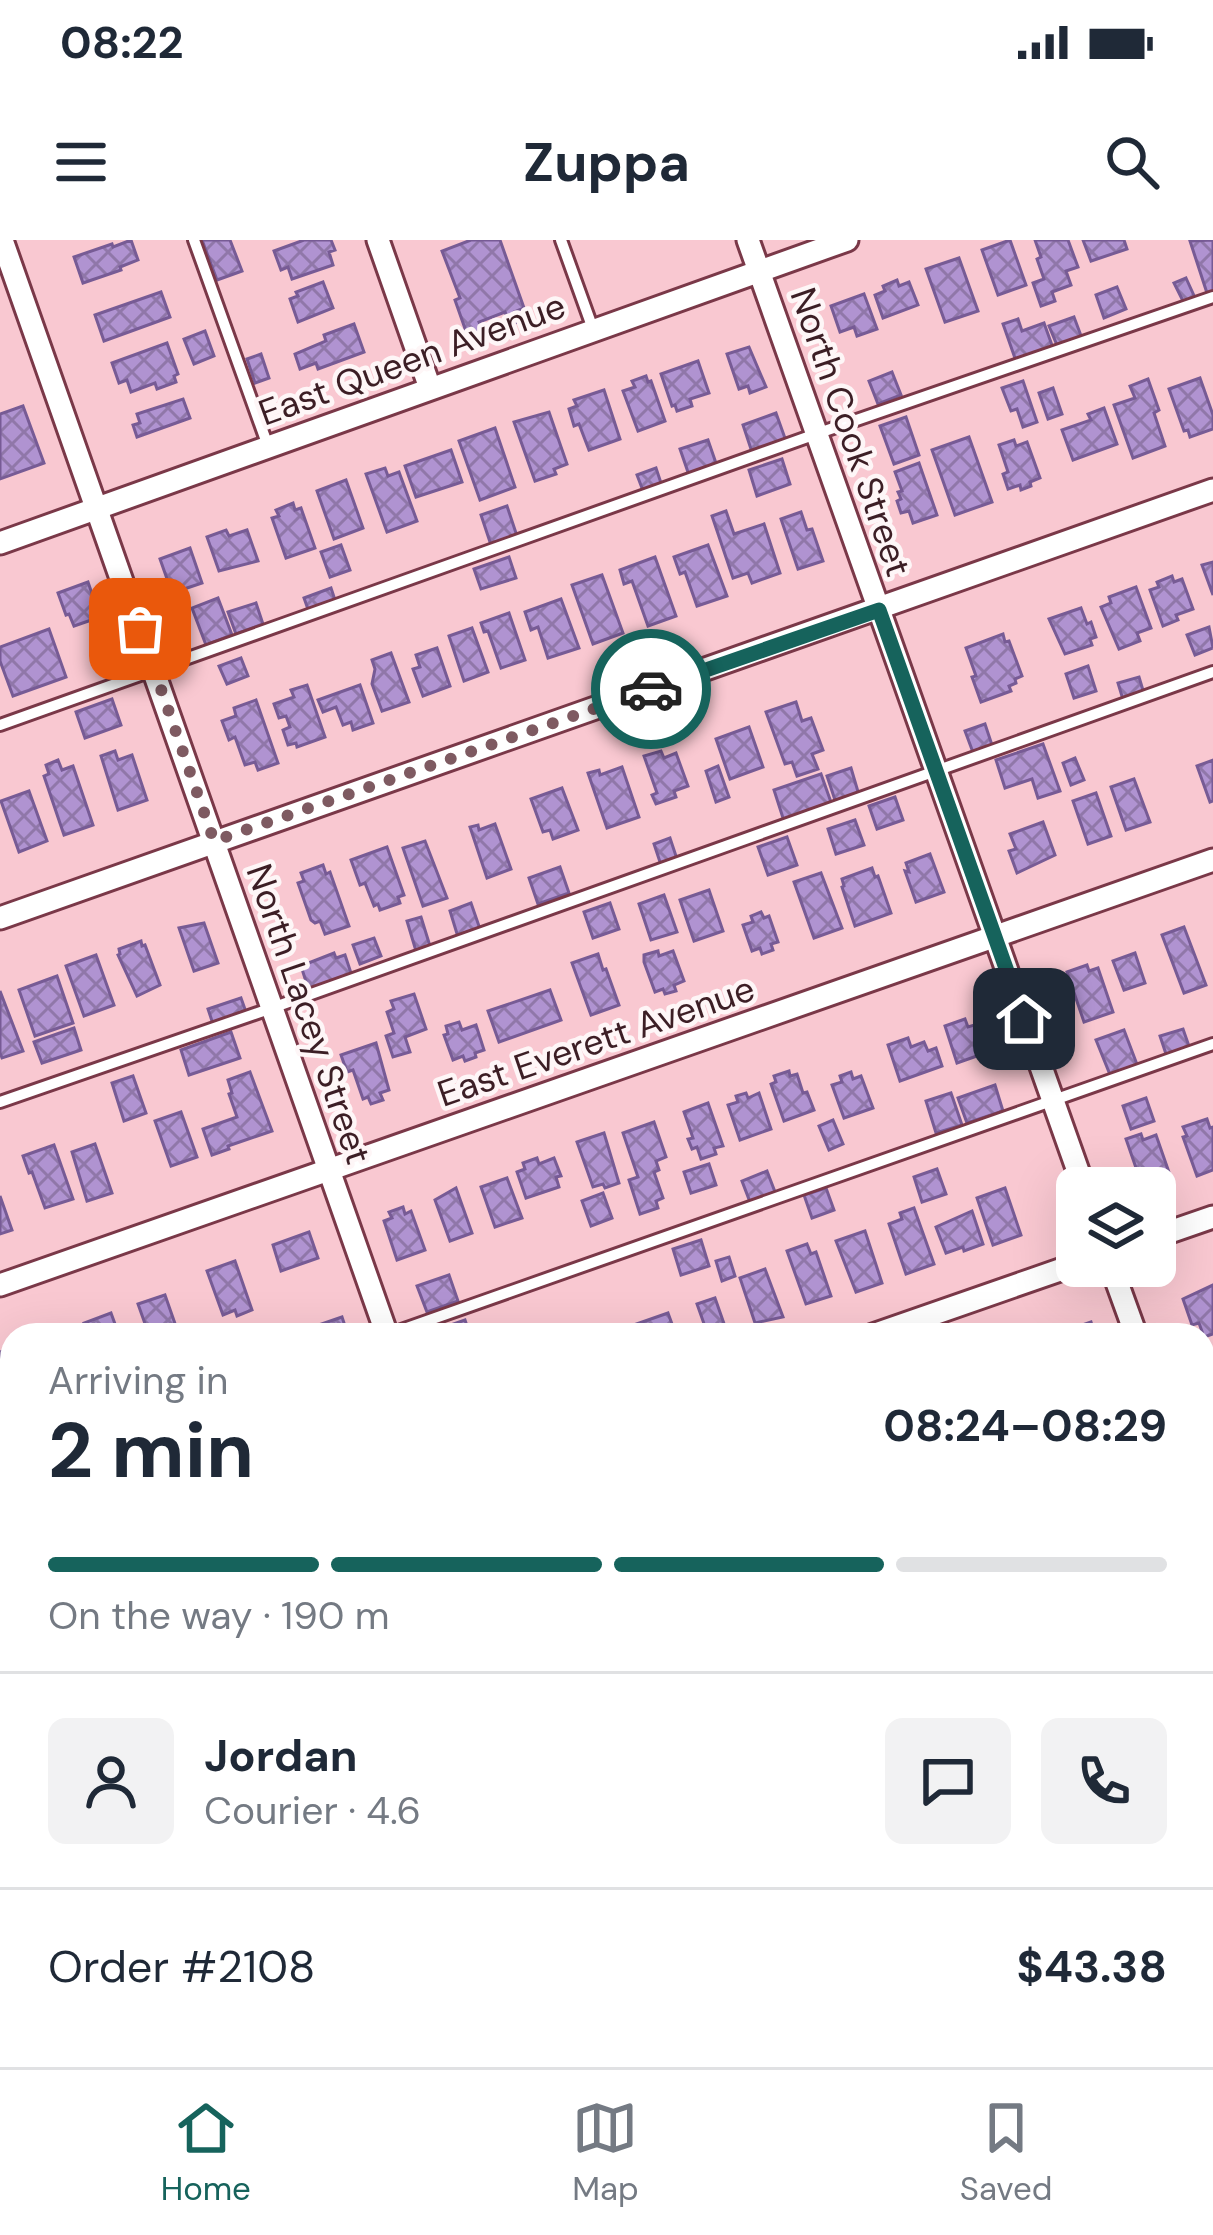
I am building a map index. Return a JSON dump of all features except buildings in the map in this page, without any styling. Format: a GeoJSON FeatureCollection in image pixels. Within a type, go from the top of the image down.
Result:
{"type":"FeatureCollection","features":[{"type":"Feature","properties":{"kind":"street","name":"North Lacey Street"},"geometry":{"type":"LineString","coordinates":[[2,240],[383,1323]]}},
{"type":"Feature","properties":{"kind":"street"},"geometry":{"type":"LineString","coordinates":[[378,240],[430,388]]}},
{"type":"Feature","properties":{"kind":"street","name":"North Cook Street"},"geometry":{"type":"LineString","coordinates":[[748,240],[1077,1167]]}},
{"type":"Feature","properties":{"kind":"street","name":"East Queen Avenue"},"geometry":{"type":"LineString","coordinates":[[0,542],[847,240]]}},
{"type":"Feature","properties":{"kind":"street"},"geometry":{"type":"LineString","coordinates":[[0,918],[1213,490]]}},
{"type":"Feature","properties":{"kind":"street","name":"East Everett Avenue"},"geometry":{"type":"LineString","coordinates":[[0,1285],[1213,860]]}},
{"type":"Feature","properties":{"kind":"street"},"geometry":{"type":"LineString","coordinates":[[1176,1230],[1213,1217]]}},
{"type":"Feature","properties":{"kind":"street"},"geometry":{"type":"LineString","coordinates":[[908,1323],[1056,1271]]}},
{"type":"Feature","properties":{"kind":"street"},"geometry":{"type":"LineString","coordinates":[[1119,1287],[1132,1323]]}},
{"type":"Feature","properties":{"kind":"lane"},"geometry":{"type":"LineString","coordinates":[[194,240],[268,446]]}},
{"type":"Feature","properties":{"kind":"lane"},"geometry":{"type":"LineString","coordinates":[[561,240],[593,329]]}},
{"type":"Feature","properties":{"kind":"lane"},"geometry":{"type":"LineString","coordinates":[[0,725],[1213,297]]}},
{"type":"Feature","properties":{"kind":"lane"},"geometry":{"type":"LineString","coordinates":[[0,1102],[1213,672]]}},
{"type":"Feature","properties":{"kind":"lane"},"geometry":{"type":"LineString","coordinates":[[421,1323],[1213,1044]]}},
{"type":"Feature","properties":{"kind":"way so far"},"geometry":{"type":"LineString","coordinates":[[140,629],[214,841],[651,689]]}},
{"type":"Feature","properties":{"kind":"route"},"geometry":{"type":"LineString","coordinates":[[651,689],[879,610],[1024,1019]]}}]}
